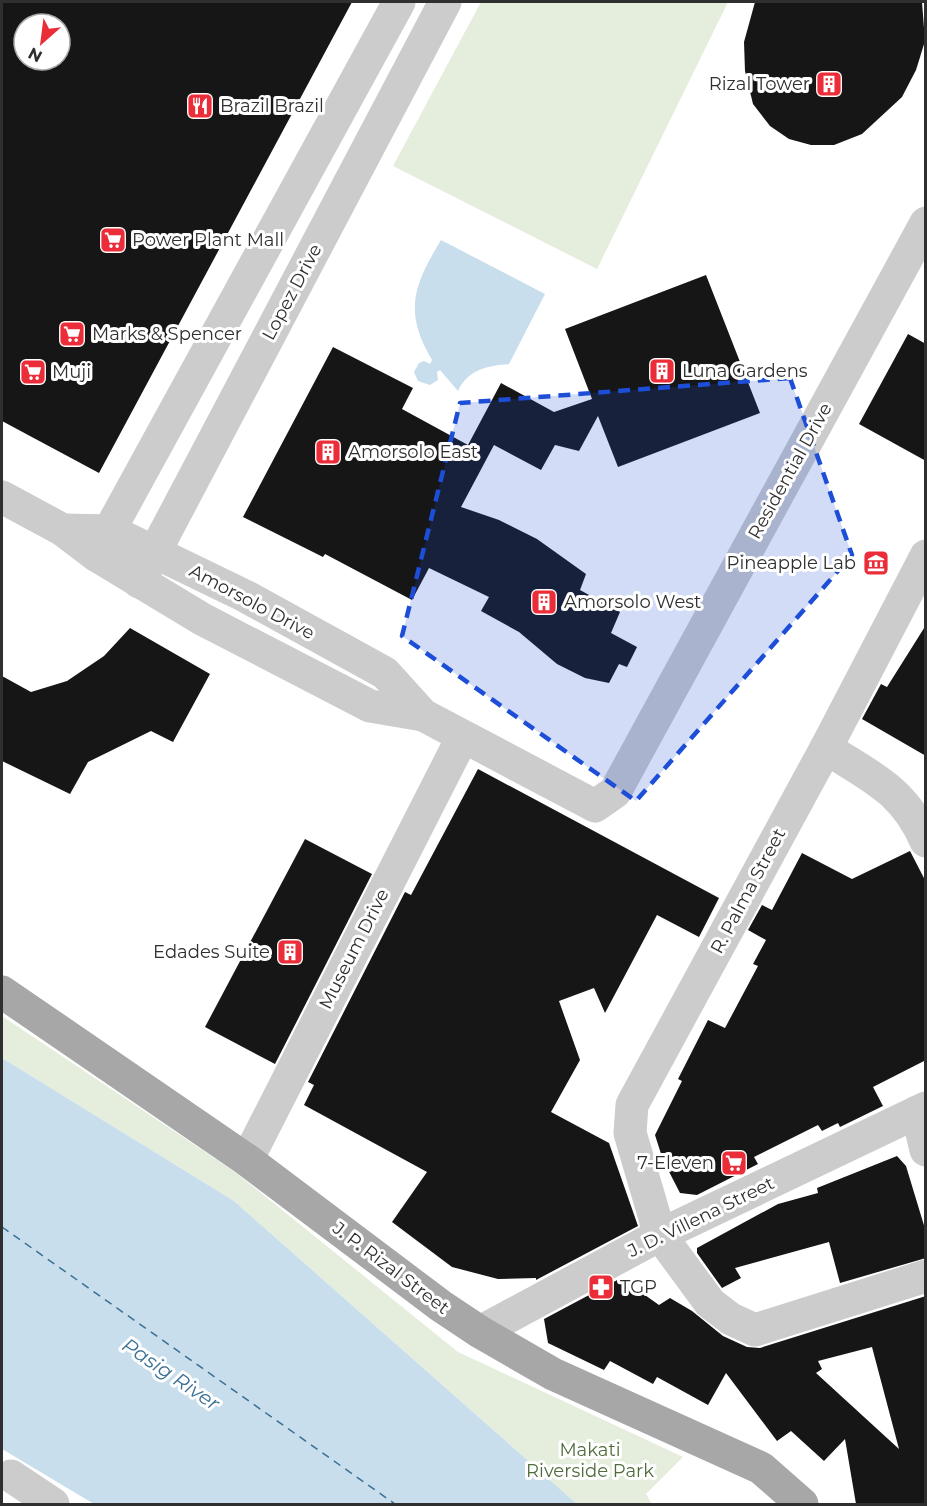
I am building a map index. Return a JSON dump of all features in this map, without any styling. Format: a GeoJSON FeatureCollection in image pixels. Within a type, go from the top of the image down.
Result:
{"type":"FeatureCollection","features":[{"type":"Feature","properties":{"kind":"main road","name":"J. P. Rizal Street"},"geometry":{"type":"LineString","coordinates":[[2,992],[247,1160],[441,1306],[480,1332],[553,1374],[761,1468],[802,1504]]}},
{"type":"Feature","properties":{"kind":"street"},"geometry":{"type":"LineString","coordinates":[[104,543],[399,2]]}},
{"type":"Feature","properties":{"kind":"street","name":"Lopez Drive"},"geometry":{"type":"LineString","coordinates":[[139,582],[445,2]]}},
{"type":"Feature","properties":{"kind":"street","name":"Residential Drive"},"geometry":{"type":"LineString","coordinates":[[595,806],[615,792],[926,223]]}},
{"type":"Feature","properties":{"kind":"street","name":"Amorsolo Drive"},"geometry":{"type":"LineString","coordinates":[[2,497],[63,530],[104,543],[156,551],[385,673],[423,715],[462,738],[595,806]]}},
{"type":"Feature","properties":{"kind":"street","name":"Amorsolo Drive"},"geometry":{"type":"LineString","coordinates":[[104,543],[139,582],[202,619],[369,706],[423,715]]}},
{"type":"Feature","properties":{"kind":"street","name":"R. Palma Street"},"geometry":{"type":"LineString","coordinates":[[926,556],[826,748],[632,1105],[630,1133],[660,1235],[710,1303],[731,1319],[755,1330],[926,1276]]}},
{"type":"Feature","properties":{"kind":"street","name":"Museum Drive"},"geometry":{"type":"LineString","coordinates":[[247,1160],[462,738]]}},
{"type":"Feature","properties":{"kind":"street"},"geometry":{"type":"LineString","coordinates":[[826,748],[894,791],[915,817],[926,841]]}},
{"type":"Feature","properties":{"kind":"street"},"geometry":{"type":"LineString","coordinates":[[921,1110],[926,1150]]}},
{"type":"Feature","properties":{"kind":"street","name":"J. D. Villena Street"},"geometry":{"type":"LineString","coordinates":[[480,1332],[660,1235],[921,1110]]}},
{"type":"Feature","properties":{"kind":"street"},"geometry":{"type":"LineString","coordinates":[[12,1476],[53,1504]]}},
{"type":"Feature","properties":{"kind":"highlighted area"},"geometry":{"type":"Polygon","coordinates":[[[790,378],[852,555],[636,801],[402,636],[460,403],[790,378]]]}},
{"type":"Feature","properties":{"kind":"green space"},"geometry":{"type":"Polygon","coordinates":[[[481,2],[728,2],[597,269],[393,166],[481,2]]]}},
{"type":"Feature","properties":{"kind":"green space","name":"Makati Riverside Park"},"geometry":{"type":"Polygon","coordinates":[[[2,1016],[235,1172],[458,1352],[683,1457],[646,1494],[652,1504],[577,1504],[234,1201],[2,1058],[2,1016]]]}},
{"type":"Feature","properties":{"kind":"water"},"geometry":{"type":"Polygon","coordinates":[[[441,240],[545,294],[509,364],[473,373],[458,391],[440,370],[437,372],[438,380],[430,385],[418,381],[414,372],[419,363],[424,361],[430,364],[432,360],[417,327],[416,298],[424,271],[441,240]]]}},
{"type":"Feature","properties":{"kind":"water","name":"Pasig River"},"geometry":{"type":"Polygon","coordinates":[[[2,1058],[234,1201],[577,1504],[94,1504],[2,1449],[2,1058]]]}},
{"type":"Feature","properties":{"kind":"building","name":"Power Plant Mall"},"geometry":{"type":"Polygon","coordinates":[[[2,2],[352,2],[99,473],[2,421],[2,2]]]}},
{"type":"Feature","properties":{"kind":"building","name":"Rizal Tower"},"geometry":{"type":"Polygon","coordinates":[[[755,2],[922,2],[925,41],[916,70],[902,97],[862,134],[834,145],[811,145],[789,139],[770,126],[753,104],[745,71],[744,42],[755,2]]]}},
{"type":"Feature","properties":{"kind":"building"},"geometry":{"type":"Polygon","coordinates":[[[706,275],[760,413],[618,467],[598,416],[579,451],[555,445],[541,470],[494,445],[461,507],[499,520],[537,539],[586,574],[580,590],[620,612],[611,633],[637,647],[627,667],[619,664],[609,683],[585,678],[557,664],[519,632],[481,611],[489,597],[429,568],[412,600],[325,554],[323,557],[243,517],[333,347],[413,388],[402,409],[468,445],[501,383],[554,412],[592,399],[565,329],[706,275]]]}},
{"type":"Feature","properties":{"kind":"building"},"geometry":{"type":"Polygon","coordinates":[[[908,334],[926,344],[926,461],[859,424],[908,334]]]}},
{"type":"Feature","properties":{"kind":"building"},"geometry":{"type":"Polygon","coordinates":[[[926,625],[926,756],[862,719],[881,684],[887,687],[926,625]]]}},
{"type":"Feature","properties":{"kind":"building"},"geometry":{"type":"Polygon","coordinates":[[[130,628],[210,674],[173,742],[151,731],[88,762],[70,794],[2,761],[2,676],[31,692],[67,681],[104,656],[130,628]]]}},
{"type":"Feature","properties":{"kind":"building"},"geometry":{"type":"Polygon","coordinates":[[[478,769],[719,898],[699,937],[657,915],[605,1013],[594,988],[559,1001],[580,1060],[551,1112],[609,1143],[638,1226],[536,1280],[536,1278],[498,1279],[452,1267],[392,1222],[427,1172],[304,1105],[314,1085],[308,1082],[405,892],[411,895],[478,769]]]}},
{"type":"Feature","properties":{"kind":"building","name":"Edades Suite"},"geometry":{"type":"Polygon","coordinates":[[[305,839],[372,874],[275,1064],[205,1027],[305,839]]]}},
{"type":"Feature","properties":{"kind":"building"},"geometry":{"type":"Polygon","coordinates":[[[910,851],[926,882],[926,1060],[873,1087],[883,1106],[840,1127],[838,1123],[822,1131],[818,1125],[754,1157],[758,1164],[697,1195],[680,1193],[663,1160],[655,1135],[682,1081],[678,1079],[708,1020],[725,1028],[758,966],[753,964],[766,940],[748,930],[762,905],[772,910],[802,853],[852,879],[910,851]]]}},
{"type":"Feature","properties":{"kind":"building"},"geometry":{"type":"Polygon","coordinates":[[[897,1156],[906,1166],[926,1232],[926,1258],[840,1283],[829,1242],[735,1268],[741,1278],[722,1288],[697,1253],[697,1248],[778,1204],[818,1193],[817,1188],[897,1156]]]}},
{"type":"Feature","properties":{"kind":"building"},"geometry":{"type":"Polygon","coordinates":[[[621,1278],[659,1305],[670,1298],[692,1311],[723,1336],[747,1347],[760,1348],[926,1296],[926,1504],[856,1504],[845,1439],[824,1461],[791,1431],[777,1441],[726,1373],[708,1405],[657,1377],[653,1384],[610,1361],[604,1370],[548,1343],[544,1319],[621,1278]],[[872,1347],[818,1361],[822,1369],[816,1373],[899,1449],[872,1347]]]}},
{"type":"Feature","properties":{"kind":"ferry route"},"geometry":{"type":"LineString","coordinates":[[2,1227],[395,1504]]}},
{"type":"Feature","properties":{"kind":"place","name":"Rizal Tower"},"geometry":{"type":"Point","coordinates":[829,84]}},
{"type":"Feature","properties":{"kind":"place","name":"Brazil Brazil"},"geometry":{"type":"Point","coordinates":[200,106]}},
{"type":"Feature","properties":{"kind":"place","name":"Power Plant Mall"},"geometry":{"type":"Point","coordinates":[113,240]}},
{"type":"Feature","properties":{"kind":"place","name":"Marks & Spencer"},"geometry":{"type":"Point","coordinates":[72,334]}},
{"type":"Feature","properties":{"kind":"place","name":"Luna Gardens"},"geometry":{"type":"Point","coordinates":[662,371]}},
{"type":"Feature","properties":{"kind":"place","name":"Muji"},"geometry":{"type":"Point","coordinates":[33,372]}},
{"type":"Feature","properties":{"kind":"place","name":"Amorsolo East"},"geometry":{"type":"Point","coordinates":[328,452]}},
{"type":"Feature","properties":{"kind":"place","name":"Pineapple Lab"},"geometry":{"type":"Point","coordinates":[876,563]}},
{"type":"Feature","properties":{"kind":"place","name":"Amorsolo West"},"geometry":{"type":"Point","coordinates":[544,602]}},
{"type":"Feature","properties":{"kind":"place","name":"Edades Suite"},"geometry":{"type":"Point","coordinates":[290,952]}},
{"type":"Feature","properties":{"kind":"place","name":"7-Eleven"},"geometry":{"type":"Point","coordinates":[734,1163]}},
{"type":"Feature","properties":{"kind":"place","name":"TGP"},"geometry":{"type":"Point","coordinates":[601,1287]}}]}
